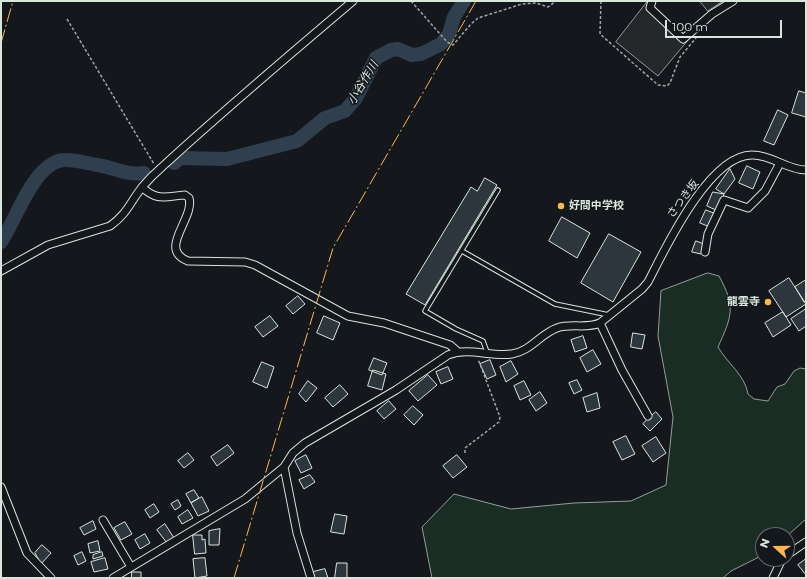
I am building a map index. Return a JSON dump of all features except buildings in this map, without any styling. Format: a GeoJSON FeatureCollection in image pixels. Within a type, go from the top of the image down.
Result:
{"type":"FeatureCollection","features":[{"type":"Feature","properties":{"kind":"street"},"geometry":{"type":"LineString","coordinates":[[1,271],[48,244],[110,226],[128,210],[142,187],[209,123],[353,1]]}},
{"type":"Feature","properties":{"kind":"street"},"geometry":{"type":"LineString","coordinates":[[652,1],[650,8],[683,39],[712,14],[733,1]]}},
{"type":"Feature","properties":{"kind":"street","name":"さつき坂"},"geometry":{"type":"LineString","coordinates":[[600,323],[648,282],[682,218],[723,167],[741,156],[753,154],[761,155],[789,167],[806,170]]}},
{"type":"Feature","properties":{"kind":"street"},"geometry":{"type":"LineString","coordinates":[[704,252],[708,234],[724,200],[748,208],[764,191],[780,163]]}},
{"type":"Feature","properties":{"kind":"street"},"geometry":{"type":"LineString","coordinates":[[142,187],[153,196],[165,198],[185,195],[190,198],[185,220],[176,245],[176,253],[179,257],[188,261],[245,262],[255,265],[348,316],[384,323],[450,344],[457,351]]}},
{"type":"Feature","properties":{"kind":"street"},"geometry":{"type":"LineString","coordinates":[[113,578],[127,572],[245,499],[284,467],[293,454],[305,443],[396,390],[448,355],[457,351],[511,354],[520,352],[530,347],[556,328],[564,326],[595,325],[600,323],[622,370],[648,416]]}},
{"type":"Feature","properties":{"kind":"street"},"geometry":{"type":"LineString","coordinates":[[284,467],[297,533],[311,578]]}},
{"type":"Feature","properties":{"kind":"street"},"geometry":{"type":"LineString","coordinates":[[1,487],[28,553],[51,578]]}},
{"type":"Feature","properties":{"kind":"street"},"geometry":{"type":"LineString","coordinates":[[103,520],[127,572]]}},
{"type":"Feature","properties":{"kind":"street"},"geometry":{"type":"LineString","coordinates":[[795,550],[806,542]]}},
{"type":"Feature","properties":{"kind":"street"},"geometry":{"type":"LineString","coordinates":[[773,578],[778,567]]}},
{"type":"Feature","properties":{"kind":"lane"},"geometry":{"type":"LineString","coordinates":[[487,352],[483,341],[456,329],[425,311],[462,252],[498,190]]}},
{"type":"Feature","properties":{"kind":"lane"},"geometry":{"type":"LineString","coordinates":[[462,252],[555,304],[610,316]]}},
{"type":"Feature","properties":{"kind":"path"},"geometry":{"type":"LineString","coordinates":[[411,1],[443,38],[453,45],[478,18],[522,4],[536,3],[548,7],[556,1]]}},
{"type":"Feature","properties":{"kind":"path"},"geometry":{"type":"LineString","coordinates":[[601,1],[600,34],[658,85],[667,86],[670,83],[680,57],[701,34]]}},
{"type":"Feature","properties":{"kind":"path"},"geometry":{"type":"LineString","coordinates":[[67,19],[158,171]]}},
{"type":"Feature","properties":{"kind":"path"},"geometry":{"type":"LineString","coordinates":[[465,453],[465,448],[499,422],[500,417],[478,363],[477,351]]}},
{"type":"Feature","properties":{"kind":"green space"},"geometry":{"type":"Polygon","coordinates":[[[708,273],[719,276],[728,296],[730,312],[729,319],[718,347],[740,375],[748,394],[754,399],[768,401],[777,387],[785,384],[794,371],[800,368],[806,369],[806,519],[795,529],[795,527],[755,527],[755,559],[731,571],[723,578],[432,578],[422,527],[454,494],[511,509],[574,503],[631,501],[666,485],[673,417],[658,336],[661,291],[708,273]]]}},
{"type":"Feature","properties":{"kind":"shaded area"},"geometry":{"type":"Polygon","coordinates":[[[648,1],[689,39],[658,76],[616,42],[648,1]]]}},
{"type":"Feature","properties":{"kind":"shaded area"},"geometry":{"type":"Polygon","coordinates":[[[700,1],[723,1],[708,11],[700,1]]]}},
{"type":"Feature","properties":{"kind":"waterway","name":"小谷作川"},"geometry":{"type":"LineString","coordinates":[[174,163],[180,158],[227,159],[297,141],[325,118],[345,111],[356,98],[376,58],[391,50],[398,49],[412,55],[421,54],[441,44],[449,34],[454,17],[464,1]]}},
{"type":"Feature","properties":{"kind":"waterway","name":"小谷作川"},"geometry":{"type":"LineString","coordinates":[[1,242],[35,181],[53,163],[64,160],[72,160],[126,172],[138,174],[144,173]]}},
{"type":"Feature","properties":{"kind":"power"},"geometry":{"type":"LineString","coordinates":[[1,43],[13,1]]}},
{"type":"Feature","properties":{"kind":"power"},"geometry":{"type":"LineString","coordinates":[[234,578],[333,248],[476,1]]}},
{"type":"Feature","properties":{"kind":"place","name":"好間中学校"},"geometry":{"type":"Point","coordinates":[561,206]}},
{"type":"Feature","properties":{"kind":"place","name":"龍雲寺"},"geometry":{"type":"Point","coordinates":[768,302]}}]}
